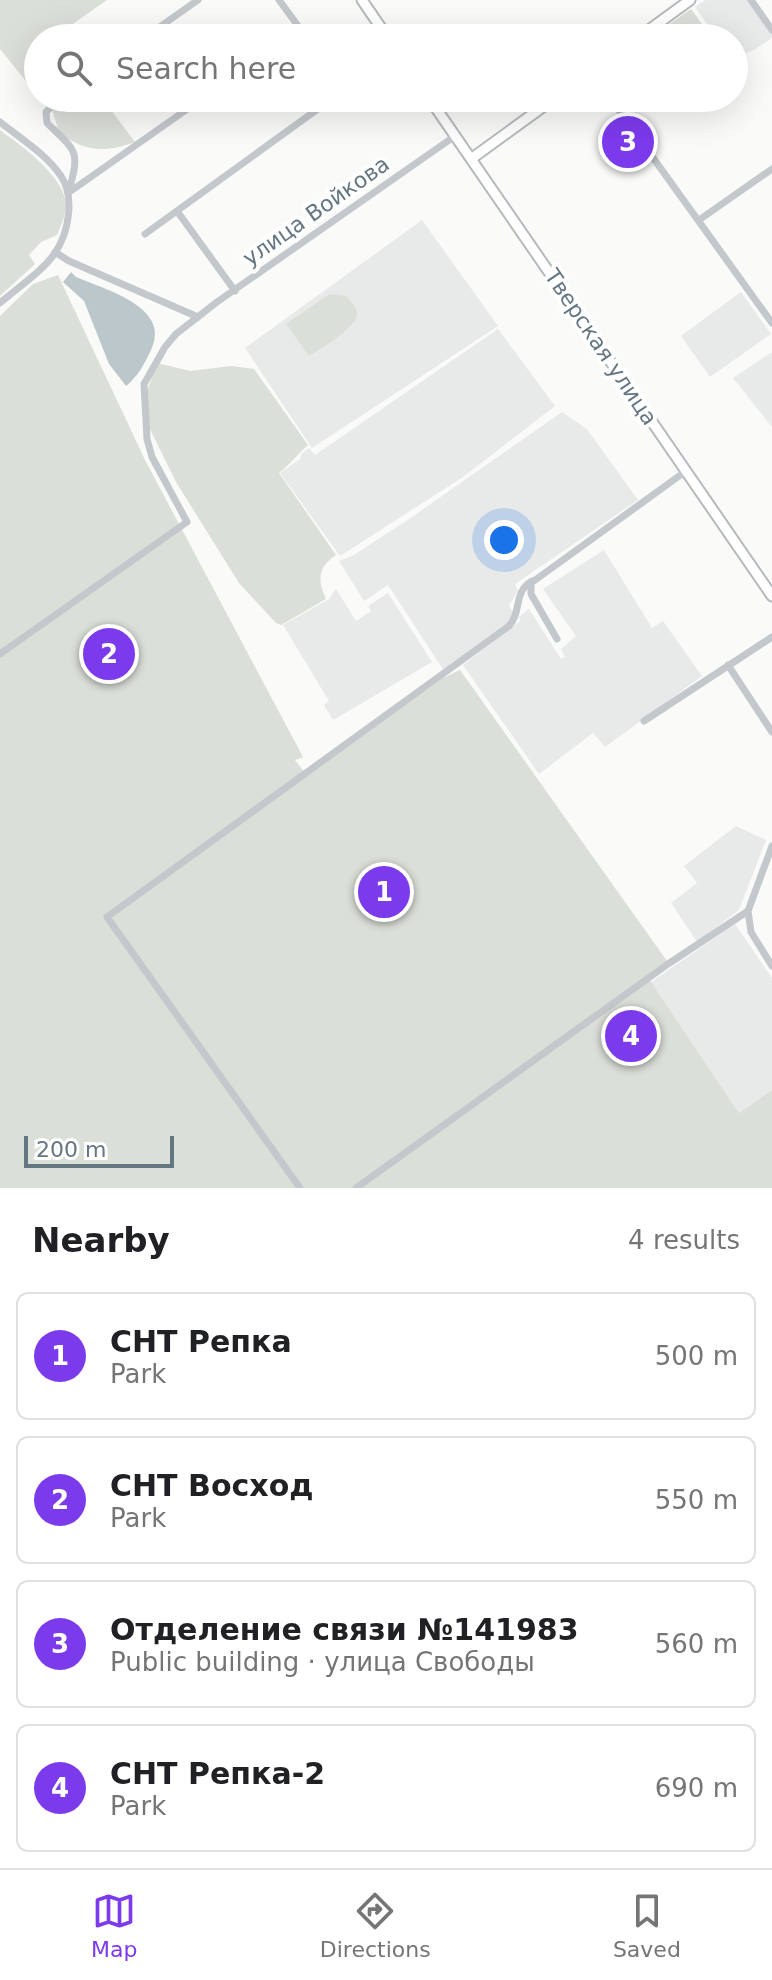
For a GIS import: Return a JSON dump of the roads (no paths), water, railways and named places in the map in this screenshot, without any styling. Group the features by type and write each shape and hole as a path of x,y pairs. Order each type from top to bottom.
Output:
{"main road":[{"path":"362,0 378,24"},
{"path":"657,24 690,0"},
{"name":"Тверская улица","path":"439,112 772,596"},
{"path":"471,159 536,112"}],"street":[{"path":"164,24 198,0"},
{"path":"279,0 297,24"},
{"path":"751,0 772,30"},
{"path":"0,303 55,252 66,223 68,193 76,162 74,149 47,123 46,112"},
{"path":"68,193 183,112"},
{"path":"145,234 314,112"},
{"path":"620,112 772,323"},
{"path":"0,122 49,162 62,177 68,193"},
{"name":"улица Войкова","path":"0,654 187,522 152,457 147,439 144,384 165,347 198,317 455,136"},
{"path":"699,220 772,169"},
{"path":"177,211 235,291"},
{"path":"55,252 69,261 198,317"},
{"path":"300,1188 107,917 509,626 515,620 517,601 524,585 686,471"},
{"path":"532,581 529,585 531,594 557,639"},
{"path":"644,721 772,637"},
{"path":"728,665 772,732"},
{"path":"772,846 748,911 751,932 772,966"},
{"path":"356,1188 658,971 748,911"}],"place":[{"name":"Отделение связи №141983","path":"628,142"},
{"name":"СНТ Восход","path":"109,654"},
{"name":"СНТ Репка","path":"384,892"},
{"name":"СНТ Репка-2","path":"631,1036"}]}
